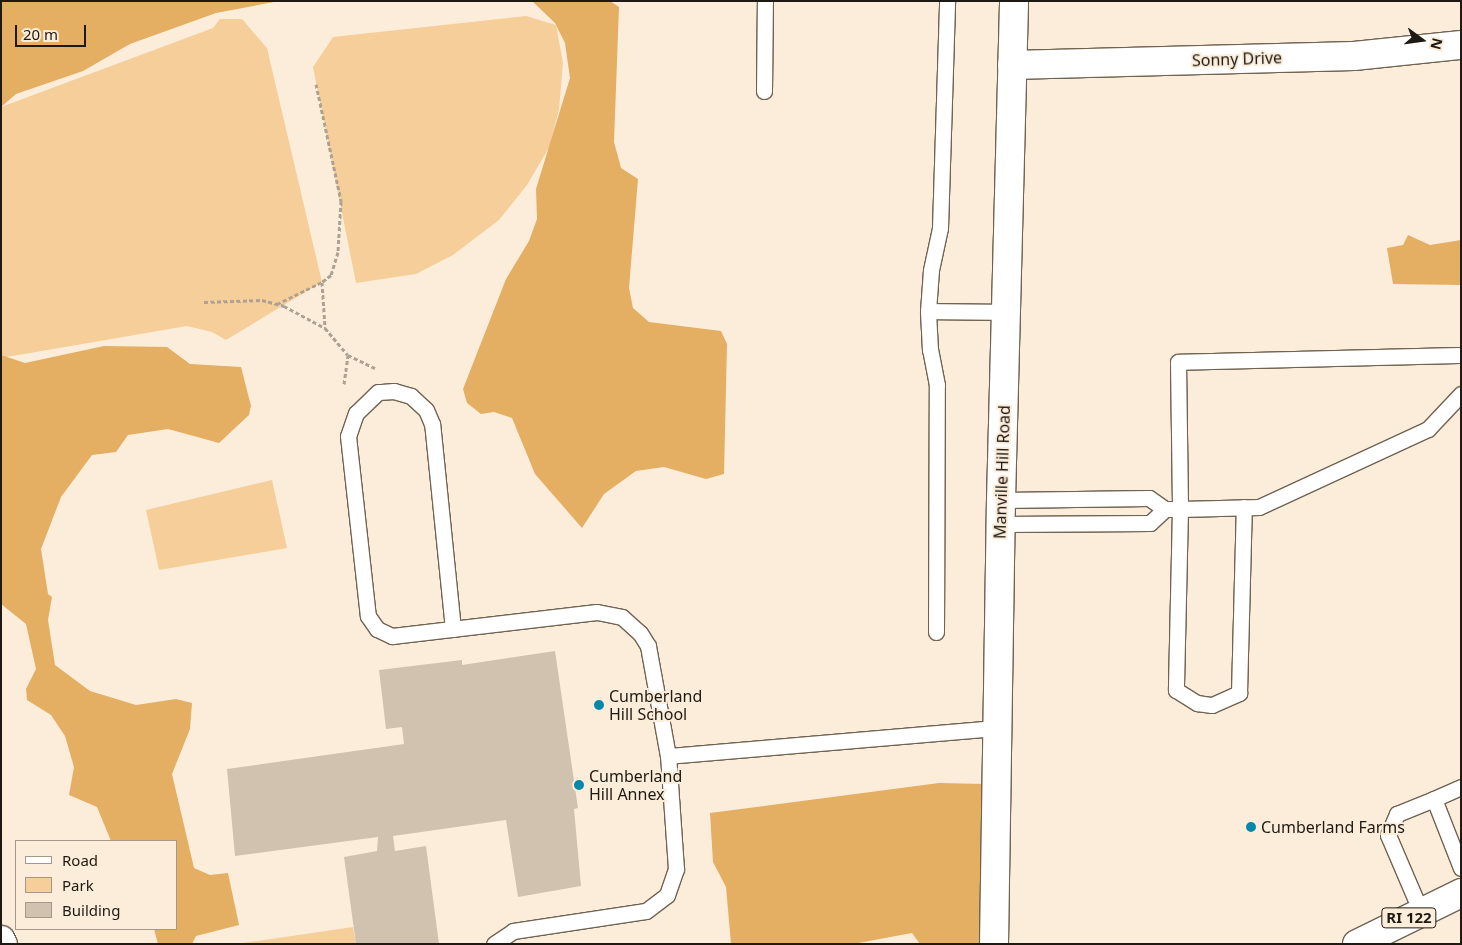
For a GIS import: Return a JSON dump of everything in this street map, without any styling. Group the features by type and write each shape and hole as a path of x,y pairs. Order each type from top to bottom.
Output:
{"main road":[{"name":"Manville Hill Road","path":"994,944 1000,512 1007,312 1014,1"},
{"name":"Sonny Drive","path":"1012,65 1354,56 1461,45"},
{"name":"RI 122","path":"1357,944 1461,893"},
{"path":"1,940 3,944"}],"lane":[{"path":"764,91 765,1"},
{"path":"936,632 937,385 930,350 928,311 931,270 940,228 947,1"},
{"path":"928,311 1007,312"},
{"path":"1244,507 1239,692 1212,705 1197,703 1176,690 1172,509 1178,362 1461,355"},
{"path":"453,629 432,424 426,410 411,396 394,391 378,392 356,413 348,436 368,616 377,629 392,636 453,629 597,612 622,616 640,633 648,646 668,756 676,869 666,895 646,911 513,931 494,944"},
{"path":"1000,512 1149,498 1172,509 1259,507 1428,429 1461,394"},
{"path":"1000,512 1150,523 1172,509"},
{"path":"668,756 997,728"},
{"path":"1421,912 1388,835 1397,814 1461,787"},
{"path":"1434,799 1461,868"}],"path":[{"path":"277,304 331,276 338,252 342,201 316,84"},
{"path":"322,282 325,328"},
{"path":"204,302 262,300 277,304 325,328 348,355 375,368"},
{"path":"344,384 348,355"}],"green space":[{"path":"526,16 556,25 563,63 559,109 550,146 527,185 499,220 453,255 416,274 356,283 313,67 333,37"},
{"path":"220,19 242,19 267,48 322,282 226,340 212,332 187,326 1,358 1,107 213,28"},
{"path":"272,480 287,548 159,570 146,510"},
{"path":"353,927 356,944 236,944"}],"shaded area":[{"path":"1,1 279,1 216,13 130,44 83,71 16,94 1,107"},
{"path":"532,1 610,1 619,7 614,142 621,168 638,179 629,288 633,308 649,322 721,331 727,344 724,474 706,479 664,467 636,471 604,494 582,528 535,474 512,418 494,412 481,414 467,403 463,389 506,279 529,241 537,219 536,189 570,78 565,43 555,23"},
{"path":"1408,235 1430,245 1461,240 1461,285 1393,284 1387,248 1403,245"},
{"path":"104,346 167,347 190,364 241,367 251,406 249,415 219,443 168,429 128,435 116,452 92,455 61,497 41,549 48,594 52,597 48,620 55,665 90,691 136,705 176,699 192,703 190,729 172,774 194,868 210,875 228,873 239,925 196,936 192,944 158,944 154,930 178,930 178,840 111,840 97,807 69,795 74,767 65,736 51,715 27,700 26,689 36,669 26,624 1,604 1,355 25,363"},
{"path":"939,783 986,784 984,944 920,944 912,933 853,944 731,944 726,887 713,862 710,813"}],"building":[{"path":"555,651 578,808 574,809 581,886 518,897 506,820 393,836 395,851 426,846 439,944 356,944 344,857 377,851 378,837 235,856 227,769 404,744 402,727 386,729 379,670 462,660 462,665"}],"place":[{"name":"Cumberland Hill School","path":"599,705"},
{"name":"Cumberland Hill Annex","path":"579,785"},
{"name":"Cumberland Farms","path":"1251,827"}]}
